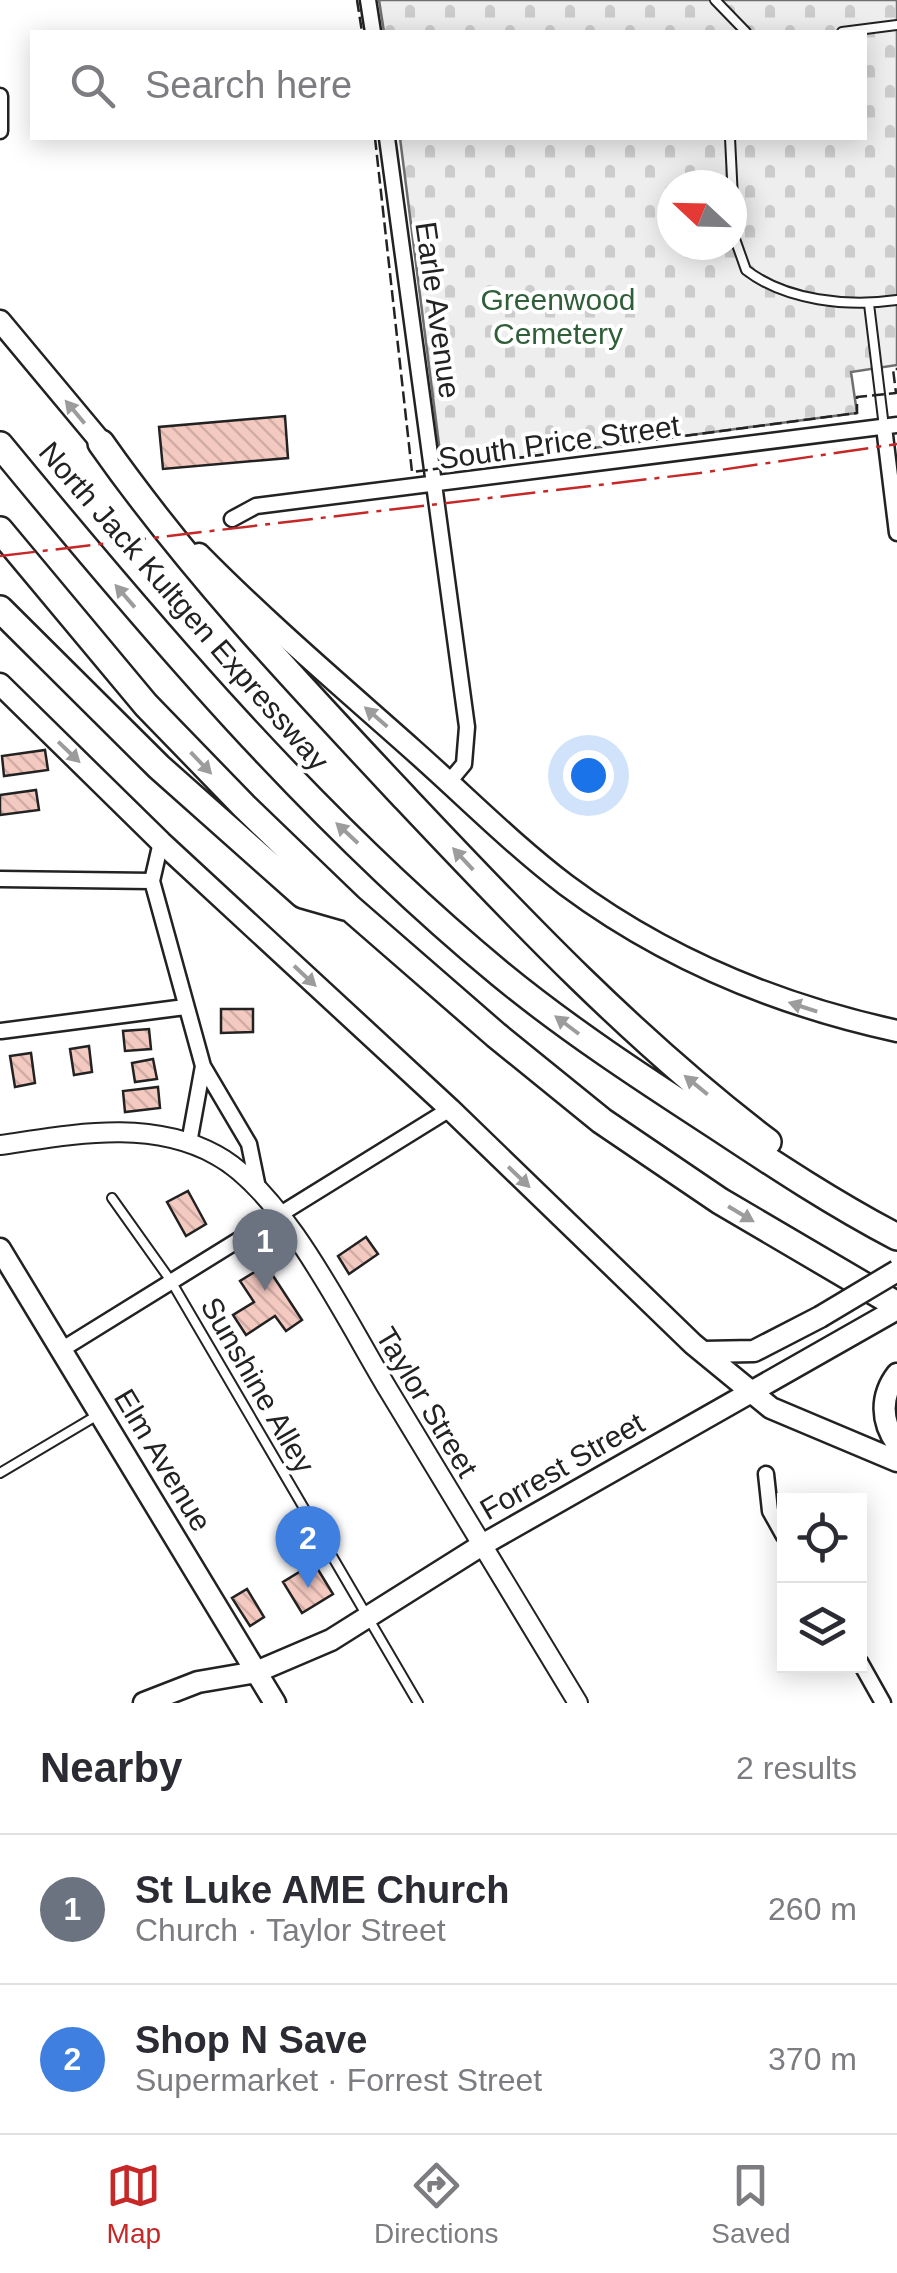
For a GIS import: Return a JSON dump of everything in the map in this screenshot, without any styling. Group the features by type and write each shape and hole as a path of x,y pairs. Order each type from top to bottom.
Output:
{"highway":[{"path":"101,443 217,591 568,970 659,1055 891,1233"},
{"name":"North Jack Kultgen Expressway","path":"0,445 214,697 319,806 444,924 584,1038 804,1184 891,1233"},
{"path":"0,530 146,705 350,908 602,1121 720,1202 897,1307"},
{"path":"0,610 158,767 303,894 350,908"}],"main road":[{"name":"North Jack Kultgen Expressway","path":"0,320 101,443 242,597 567,885 629,928 787,1002 897,1031"},
{"path":"0,684 161,842 450,1109 703,1352 751,1393 803,1424 897,1461"},
{"name":"Elm Avenue","path":"0,1248 275,1703"},
{"path":"703,1352 754,1350 820,1317 897,1271"},
{"name":"Forrest Street","path":"144,1703 198,1682 256,1672 316,1647 482,1545 852,1337 897,1307"},
{"path":"897,1374 885,1398 884,1415 897,1444"}],"street":[{"path":"368,0 372,30"},
{"path":"0,96 0,130"},
{"name":"Earle Avenue","path":"387,140 467,728 464,764 449,782"},
{"path":"891,426 897,533"},
{"name":"South Price Street","path":"232,519 256,506 435,487 891,426"},
{"name":"Taylor Street","path":"161,842 152,881 185,1007 203,1066 249,1144 257,1183 578,1703"},
{"path":"0,879 152,881"},
{"path":"1,1031 185,1007"},
{"name":"Taylor Street","path":"203,1066 189,1142 257,1183"},
{"path":"61,1350 450,1109"},
{"path":"0,1145 117,1132 189,1142"},
{"path":"766,1474 770,1511 777,1524"},
{"path":"866,1673 884,1703"}],"lane":[{"path":"715,0 741,30"},
{"path":"858,30 897,25"},
{"path":"730,140 735,240 746,270 792,295 869,304 897,300"},
{"path":"869,304 891,426"},
{"name":"Sunshine Alley","path":"112,1198 172,1281 418,1703"},
{"path":"0,1473 100,1414"}],"green space":[{"name":"Greenwood Cemetery","path":"379,0 897,0 897,365 851,372 857,413 442,468 400,140 867,140 867,30 384,30"}],"building":[{"path":"285,416 288,458 163,469 159,427"},
{"path":"45,750 48,770 4,776 2,756"},
{"path":"36,790 39,810 0,815 0,795"},
{"path":"221,1009 253,1009 253,1032 221,1033"},
{"path":"149,1029 151,1049 125,1051 123,1031"},
{"path":"89,1046 92,1072 74,1075 70,1049"},
{"path":"31,1053 35,1083 15,1087 10,1056"},
{"path":"153,1059 157,1079 135,1082 132,1063"},
{"path":"158,1087 160,1108 125,1112 123,1091"},
{"path":"188,1191 206,1224 186,1236 167,1202"},
{"path":"366,1237 378,1254 349,1274 338,1256"},
{"path":"266,1265 302,1320 286,1331 275,1316 246,1335 233,1315 254,1302 240,1281"},
{"path":"314,1563 333,1594 302,1613 283,1582"},
{"path":"247,1589 264,1617 250,1626 232,1598"}],"fence":[{"path":"357,0 362,30"},
{"path":"375,140 412,472 857,413 857,397 896,393 893,369 897,369"}],"power":[{"path":"0,556 700,473 897,444"}],"place":[{"name":"St Luke AME Church","path":"265,1291"},
{"name":"Shop N Save","path":"308,1588"}]}
